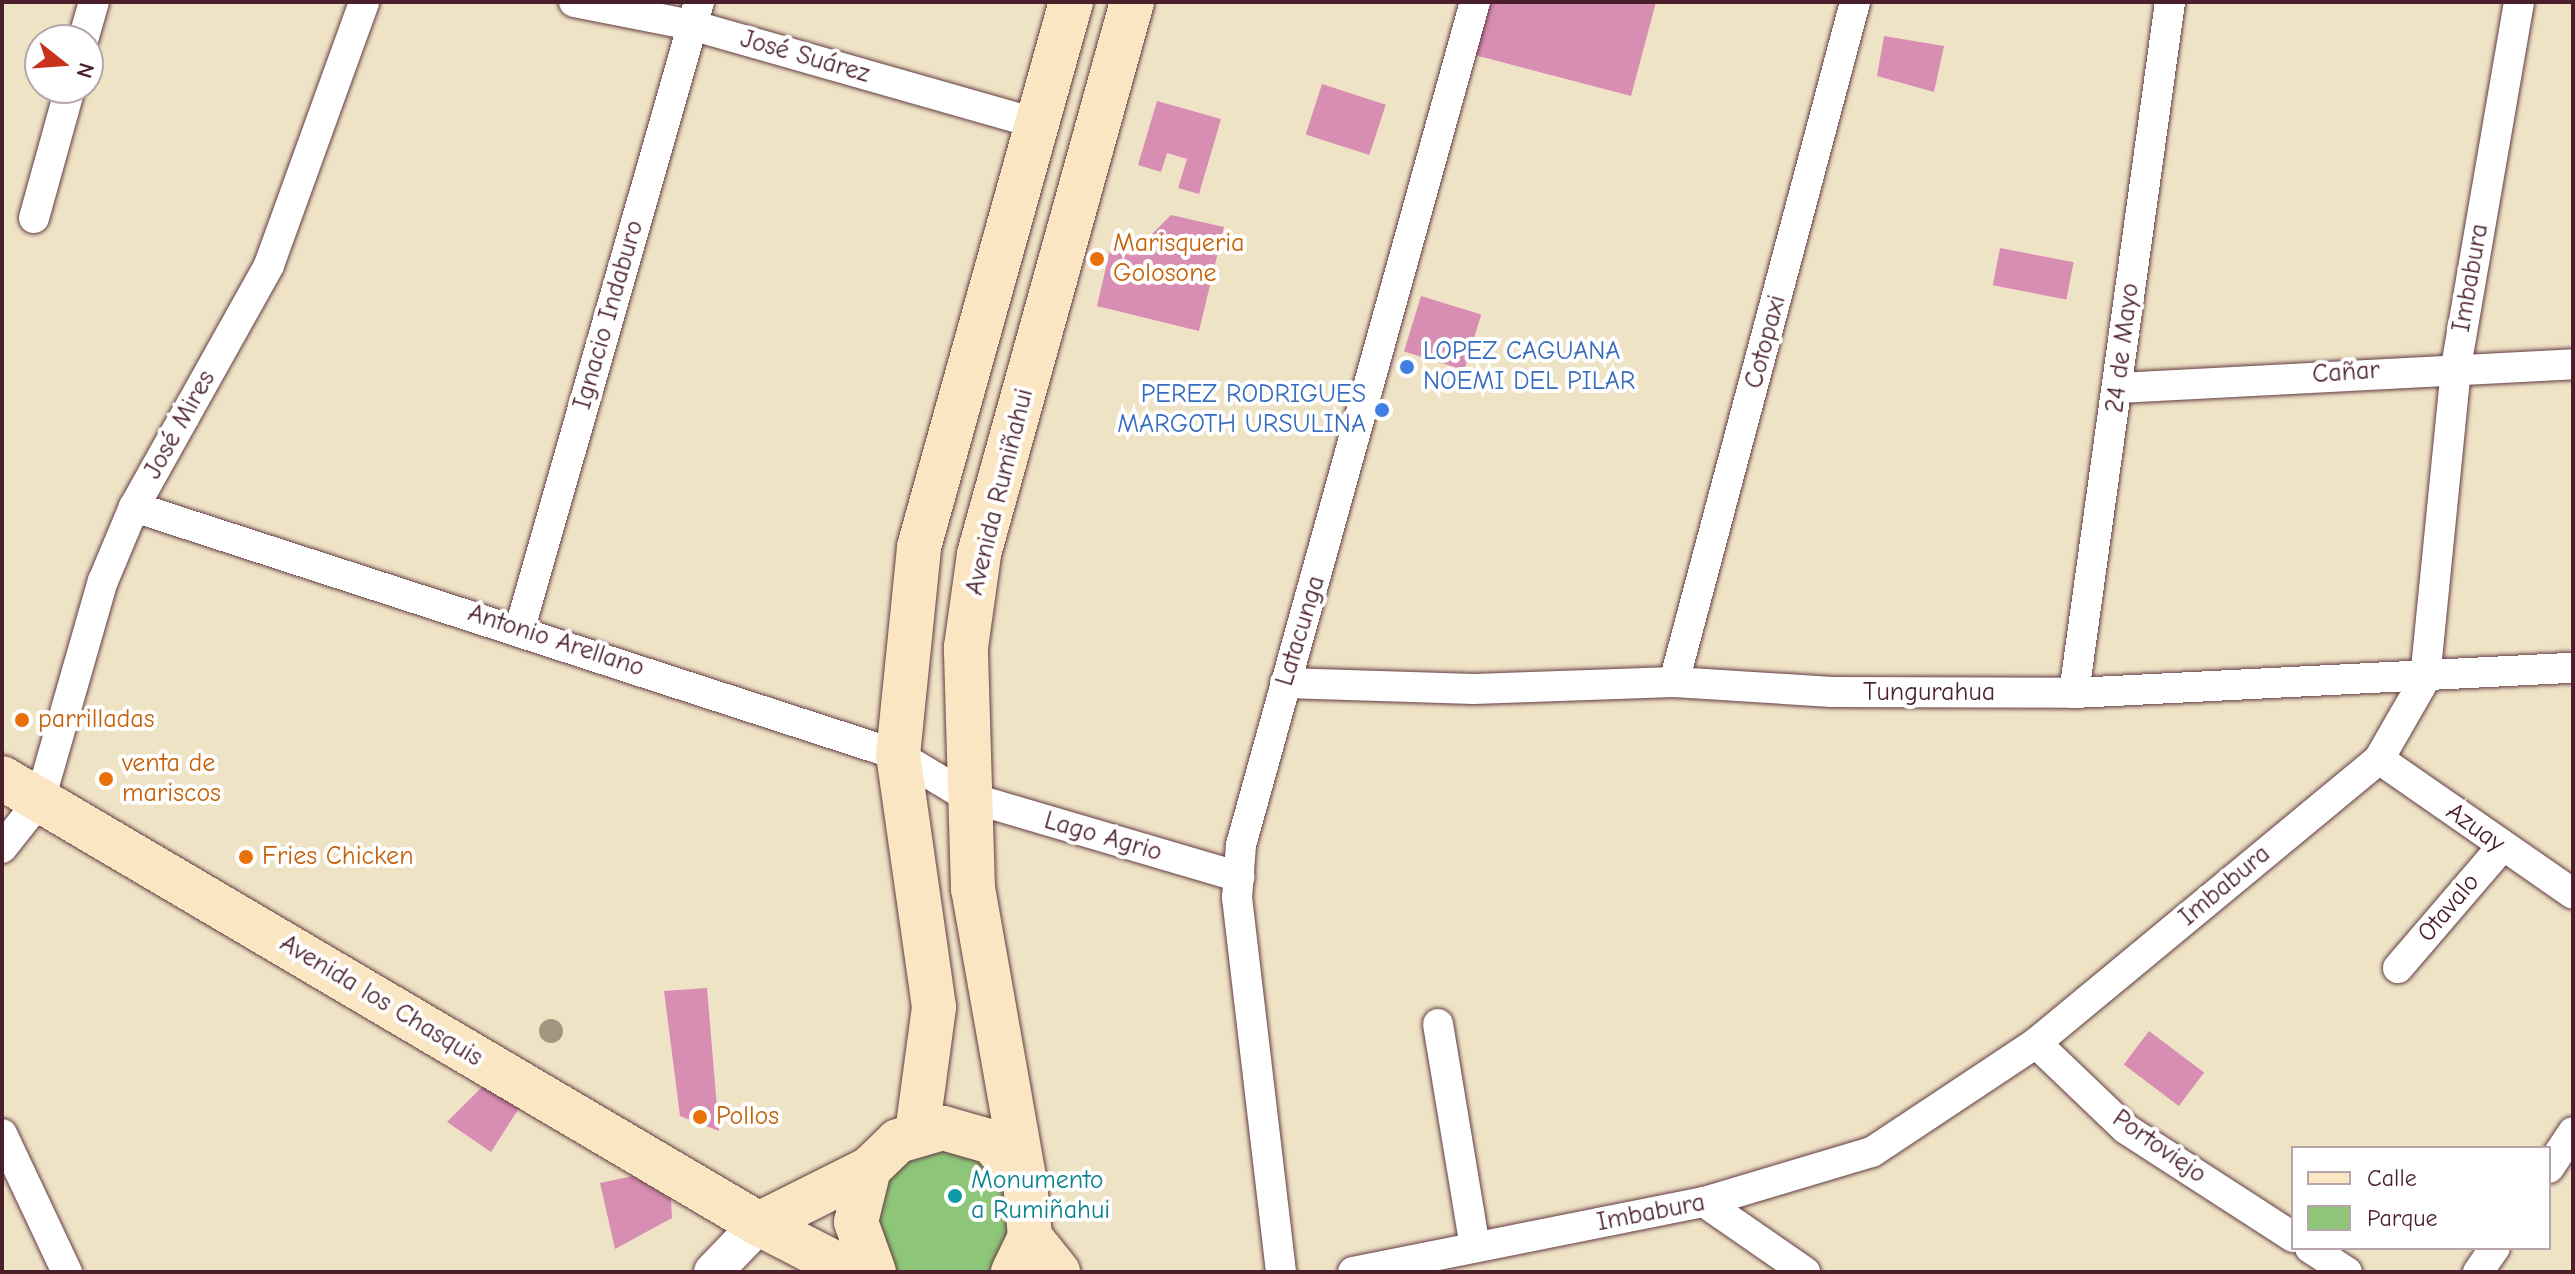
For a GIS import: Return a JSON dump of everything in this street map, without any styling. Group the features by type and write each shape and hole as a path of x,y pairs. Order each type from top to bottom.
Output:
{"main road":[{"path":"917,1133 934,1007 898,755 919,547 1034,123 1071,2"},
{"name":"Avenida Rumiñahui","path":"1021,1254 1025,1183 973,889 966,647 979,554 1132,2"},
{"name":"Avenida los Chasquis","path":"2,778 759,1224 853,1272"},
{"path":"759,1224 869,1169 917,1133 943,1128 992,1142 1025,1183"},
{"path":"869,1169 856,1222 874,1272"},
{"path":"1021,1254 1058,1272"}],"street":[{"path":"88,24 94,2"},
{"name":"José Mires","path":"2,848 40,800 82,637 134,507 269,265 364,2"},
{"name":"José Suárez","path":"574,2 695,13 1034,123"},
{"name":"Latacunga","path":"1281,1272 1239,877 1285,683 1475,2"},
{"name":"Cotopaxi","path":"1674,682 1855,2"},
{"name":"24 de Mayo","path":"2074,693 2119,388 2170,2"},
{"name":"Imbabura","path":"1353,1272 1704,1202 1872,1152 2036,1043 2379,759 2425,679 2456,367 2519,2"},
{"name":"Ignacio Indaburo","path":"520,628 695,13"},
{"path":"34,218 66,104"},
{"name":"Cañar","path":"2119,388 2456,367 2573,364"},
{"name":"Antonio Arellano","path":"134,507 520,628 898,755 968,797"},
{"name":"Tungurahua","path":"1285,683 1474,689 1674,682 1832,692 2074,693 2425,679 2573,668"},
{"name":"Azuay","path":"2379,759 2501,848 2573,894"},
{"name":"Lago Agrio","path":"968,797 1239,877"},
{"name":"Otavalo","path":"2398,968 2501,848"},
{"path":"1438,1024 1475,1247"},
{"name":"Portoviejo","path":"2036,1043 2126,1129 2291,1236"},
{"path":"2551,1165 2573,1132"},
{"path":"2,1134 67,1272"},
{"path":"1704,1202 1805,1272"},
{"path":"713,1272 759,1224"},
{"path":"2313,1250 2347,1272"},
{"path":"2478,1272 2494,1250"}],"green space":[{"path":"910,1149 981,1149 1021,1202 997,1272 899,1272 887,1260 873,1199"}],"building":[{"path":"1485,2 1656,2 1631,96 1471,54"},
{"path":"1884,36 1944,46 1934,92 1877,76"},
{"path":"1322,84 1386,105 1369,155 1306,134"},
{"path":"1157,101 1221,119 1199,194 1178,188 1187,159 1167,153 1161,172 1138,165"},
{"path":"1171,215 1224,227 1199,331 1097,306 1110,250 1131,255"},
{"path":"2000,248 2074,262 2066,300 1993,285"},
{"path":"1421,296 1481,314 1464,370 1404,351"},
{"path":"707,988 719,1131 680,1116 664,991"},
{"path":"2149,1031 2204,1073 2179,1106 2124,1065"},
{"path":"486,1083 521,1105 491,1152 447,1122"},
{"path":"633,1176 671,1199 672,1218 615,1249 600,1183"}],"place":[{"name":"Marisqueria Golosone","path":"1097,259"},
{"name":"LOPEZ CAGUANA NOEMI DEL PILAR","path":"1407,367"},
{"name":"PEREZ RODRIGUES MARGOTH URSULINA","path":"1382,410"},
{"name":"parrilladas","path":"22,720"},
{"name":"venta de mariscos","path":"106,779"},
{"name":"Fries Chicken","path":"246,857"},
{"name":"Pollos","path":"700,1117"},
{"name":"Monumento a Rumiñahui","path":"955,1196"}]}
